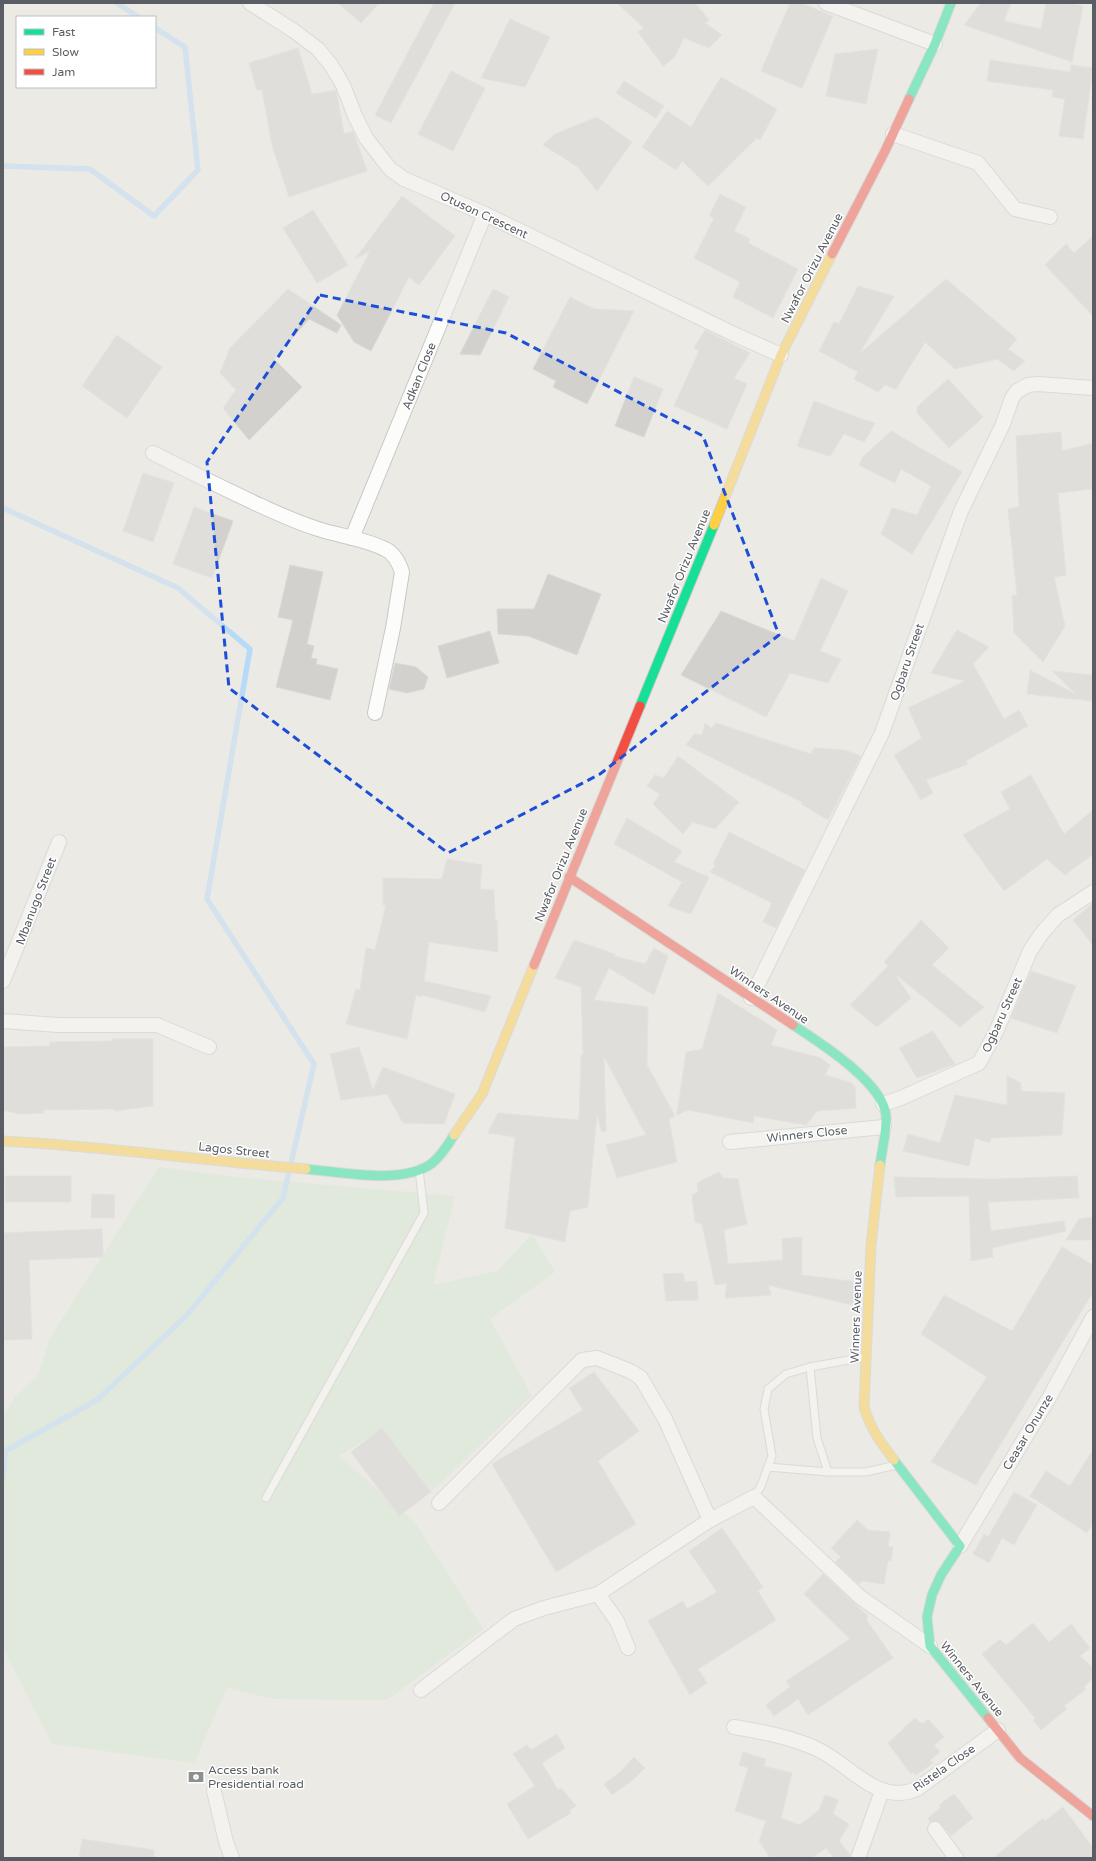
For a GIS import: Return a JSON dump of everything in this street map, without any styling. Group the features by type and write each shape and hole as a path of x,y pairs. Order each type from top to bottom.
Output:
{"street":[{"name":"Otuson Crescent","path":"250,3 294,31 318,49 331,65 343,85 355,116 366,138 390,169 404,179 485,214 738,336 781,355"},
{"path":"826,3 935,44"},
{"name":"Nwafor Orizu Avenue","path":"450,1142 482,1094 569,877 690,584 781,355 893,134 935,44 951,3"},
{"path":"893,134 978,163 1015,209 1050,217"},
{"name":"Adkan Close","path":"352,538 485,214"},
{"name":"Ogbaru Street","path":"751,998 882,733 961,511 1003,424 1012,398 1017,391 1033,384 1093,388"},
{"path":"153,453 203,480 290,519 386,549 394,556 400,564 402,572 393,628 375,713"},
{"name":"Mbanugo Street","path":"3,981 59,842"},
{"name":"Winners Avenue","path":"569,877 822,1045 857,1072 873,1088 883,1104 886,1116 871,1246 864,1407 868,1422 876,1438 960,1546 941,1574 932,1595 927,1617 930,1646 1020,1758 1093,1816"},
{"name":"Ogbaru Street","path":"883,1104 901,1098 980,1063 999,1026 1030,951 1042,933 1058,916 1093,892"},
{"path":"3,1021 58,1025 157,1025 209,1046"},
{"name":"Winners Close","path":"730,1142 884,1127"},
{"name":"Lagos Street","path":"3,1141 63,1144 233,1162 387,1176 419,1170 430,1165 450,1142"},
{"name":"Ceasar Onunze","path":"960,1546 1049,1398 1093,1317"},
{"path":"439,1503 582,1360 597,1358 630,1371 641,1378 665,1419 710,1520"},
{"path":"421,1690 514,1620 544,1608 598,1594 710,1520 754,1497 860,1597 930,1646"},
{"path":"598,1594 617,1621 628,1648"},
{"name":"Ristela Close","path":"734,1727 778,1735 818,1749 875,1788 892,1794 906,1793 917,1789 998,1730"},
{"path":"214,1791 226,1842 232,1858"},
{"path":"858,1858 882,1791"},
{"path":"935,1829 956,1858"}],"lane":[{"path":"266,1498 424,1213 419,1170"},
{"path":"754,1497 761,1486 772,1456 764,1409 768,1390 786,1374 810,1367 866,1357"},
{"path":"810,1367 817,1438 828,1472"},
{"path":"768,1467 828,1472 866,1472 896,1465"}],"highlighted area":[{"path":"320,295 506,333 703,436 779,635 600,774 448,853 229,688 207,462"}],"green space":[{"path":"159,1167 244,1178 455,1196 433,1285 498,1271 532,1234 555,1272 490,1319 532,1396 431,1492 382,1429 339,1456 416,1524 483,1629 387,1700 275,1699 227,1688 194,1763 52,1744 3,1648 3,1417 15,1397 38,1376 50,1338"}],"building":[{"path":"338,3 379,3 361,23"},
{"path":"434,3 455,3 391,123 375,115"},
{"path":"617,3 695,3 709,20 705,23 722,35 709,48 684,38 674,58 663,66 638,32 644,28"},
{"path":"790,3 801,3 833,16 802,88 761,71"},
{"path":"981,3 1011,3 1004,21 1041,29 1046,3 1065,3 1083,6 1072,62 964,25"},
{"path":"510,19 550,37 525,87 481,78"},
{"path":"298,48 312,94 336,90 344,134 353,131 367,171 289,197 272,145 262,90 257,90 249,63"},
{"path":"878,49 866,104 826,96 835,54"},
{"path":"990,60 1070,72 1071,65 1093,68 1083,139 1059,136 1065,99 1052,97 1053,90 987,81"},
{"path":"451,71 485,88 453,151 418,134"},
{"path":"721,77 777,109 760,140 757,138 708,186 682,161 676,170 642,147 667,111 691,127"},
{"path":"624,81 664,106 656,118 616,93"},
{"path":"597,117 632,142 597,191 578,167 543,145 555,134"},
{"path":"720,194 746,207 734,231 750,239 748,243 798,269 773,318 733,297 740,282 694,258 714,218 709,216"},
{"path":"402,196 455,236 419,285 409,277 371,351 354,342 337,315 370,251 355,259"},
{"path":"313,210 348,265 317,283 283,228"},
{"path":"1093,236 1093,316 1045,265 1066,244 1074,253"},
{"path":"946,279 1017,339 1008,349 1025,361 1014,371 997,359 955,369 925,342 896,389 885,385 878,392 854,379 858,372 819,351 834,322 839,324 858,286 894,296 859,354"},
{"path":"288,289 341,325 337,333 309,319 274,359 302,387 249,440 223,408 236,390 220,373 230,348"},
{"path":"493,289 509,297 480,355 460,354"},
{"path":"570,297 594,309 634,311 587,404 553,387 556,381 533,369"},
{"path":"705,330 750,353 734,378 747,384 727,429 674,406 699,351 694,348"},
{"path":"117,335 162,367 127,418 82,386"},
{"path":"634,377 663,389 644,437 615,426"},
{"path":"948,379 983,417 949,448 917,413 917,407"},
{"path":"814,401 875,423 864,442 844,434 830,456 797,446"},
{"path":"891,431 962,472 912,554 881,534 892,508 917,515 931,486 901,469 895,483 859,465 862,458"},
{"path":"1061,432 1062,451 1093,443 1093,489 1058,493 1066,575 1054,577 1065,626 1043,662 1014,633 1012,596 1017,595 1008,509 1019,507 1016,436"},
{"path":"143,473 174,483 153,542 123,531"},
{"path":"194,507 233,521 212,578 173,564"},
{"path":"290,565 323,572 307,644 314,646 311,658 317,659 316,664 338,669 330,700 276,687 293,620 278,617"},
{"path":"548,574 601,594 577,655 528,636 498,634 497,609 534,609"},
{"path":"821,578 848,591 820,651 841,659 828,683 790,673 766,717 681,675 721,611 794,641"},
{"path":"957,630 989,647 973,664 1004,719 1019,710 1028,726 966,761 968,764 926,780 933,793 921,800 894,755 922,738 908,708 965,681 931,673"},
{"path":"490,631 499,663 447,678 438,646"},
{"path":"395,663 416,667 428,677 424,689 407,693 389,689"},
{"path":"1030,670 1077,695 1052,671 1093,675 1093,701 1027,694"},
{"path":"705,723 711,728 716,723 811,754 814,748 845,750 861,756 828,820 801,804 802,802 686,745 694,734 702,735"},
{"path":"678,756 739,802 715,829 692,822 683,834 653,804 660,794 647,786 655,775 664,778"},
{"path":"1031,775 1064,834 1093,810 1093,854 1065,875 1047,859 1004,891 963,835 1010,809 1001,792"},
{"path":"627,818 682,851 674,862 709,877 691,914 668,906 682,882 614,844"},
{"path":"729,832 805,870 776,928 763,922 772,903 710,872 715,866 713,864"},
{"path":"447,859 482,865 480,889 494,890 498,952 429,942 424,981 491,996 485,1012 422,995 422,997 416,995 407,1039 346,1024 356,989 360,990 366,948 375,950 386,905 383,905 383,878 442,879"},
{"path":"1093,903 1093,945 1073,920"},
{"path":"921,920 949,948 932,965 984,1007 960,1027 894,973 911,998 877,1027 850,1005 888,966 884,962"},
{"path":"574,940 615,954 614,956 645,964 654,948 668,956 654,995 609,968 594,1000 648,1007 647,1065 675,1116 669,1119 677,1162 617,1178 606,1145 646,1135 604,1057 606,1131 602,1132 597,1115 588,1207 570,1211 565,1242 505,1228 515,1137 488,1133 498,1113 579,1120 581,1055 583,1055 581,987 555,978"},
{"path":"1031,971 1076,986 1057,1033 1011,1018"},
{"path":"718,993 777,1030 771,1045 821,1058 830,1065 825,1075 852,1083 855,1087 856,1108 817,1111 806,1125 754,1116 753,1123 688,1110 677,1115 686,1052 702,1049"},
{"path":"933,1031 955,1064 917,1078 899,1048"},
{"path":"113,1039 153,1039 153,1106 114,1111 114,1109 43,1110 44,1113 20,1114 3,1110 3,1047 50,1046 50,1042 113,1041"},
{"path":"359,1047 373,1090 383,1067 455,1094 444,1124 403,1123 387,1094 341,1100 330,1054"},
{"path":"1007,1076 1021,1083 1021,1091 1065,1093 1062,1135 991,1138 990,1143 975,1138 969,1166 903,1151 908,1134 940,1143 955,1095 1007,1105"},
{"path":"719,1172 723,1178 738,1179 747,1224 724,1230 728,1264 783,1260 782,1239 802,1237 802,1275 858,1282 856,1306 768,1285 771,1295 725,1298 727,1283 715,1285 702,1224 695,1222 692,1195 698,1192 697,1183"},
{"path":"5,1176 71,1176 71,1202 5,1202"},
{"path":"1077,1176 1079,1198 988,1202 991,1231 1064,1221 1066,1231 992,1248 993,1257 971,1261 969,1196 896,1197 894,1177 992,1179"},
{"path":"92,1194 115,1195 114,1218 91,1218"},
{"path":"1093,1217 1093,1240 1066,1240 1079,1219"},
{"path":"102,1229 103,1257 29,1260 32,1339 4,1340 3,1233"},
{"path":"1062,1247 1093,1265 1093,1292 976,1485 931,1462 987,1377 921,1334 944,1295 1012,1331"},
{"path":"683,1273 685,1282 697,1281 698,1300 666,1301 663,1274"},
{"path":"594,1372 639,1431 598,1461 636,1524 556,1572 492,1464 583,1410 569,1388"},
{"path":"382,1428 431,1492 399,1516 351,1452"},
{"path":"1093,1450 1093,1523 1087,1533 1030,1496 1046,1471 1070,1486"},
{"path":"1014,1492 1037,1505 1014,1545 1002,1538 989,1563 973,1554 984,1534 988,1537"},
{"path":"857,1520 868,1530 890,1532 888,1546 893,1547 891,1561 888,1560 884,1584 862,1581 859,1584 835,1562 841,1557 831,1548"},
{"path":"722,1528 763,1587 758,1591 776,1620 698,1669 707,1683 690,1695 648,1621 683,1601 687,1609 717,1592 689,1551"},
{"path":"823,1574 868,1616 866,1619 893,1658 808,1715 798,1699 774,1716 766,1705 790,1687 786,1681 850,1639 804,1594"},
{"path":"1033,1623 1049,1642 1071,1624 1090,1648 1080,1656 1093,1668 1093,1678 1084,1687 1086,1689 1064,1706 1067,1709 1041,1730 1033,1720 1035,1718 982,1654 1000,1639 1006,1645"},
{"path":"915,1718 922,1724 928,1719 944,1737 934,1745 940,1752 930,1760 933,1763 916,1775 913,1772 911,1774 888,1743"},
{"path":"557,1734 565,1748 542,1763 558,1790 561,1788 576,1806 569,1811 571,1813 528,1839 507,1804 535,1786 513,1754 527,1745 531,1750"},
{"path":"743,1752 766,1759 764,1766 792,1773 781,1818 800,1825 819,1810 825,1795 838,1800 833,1814 849,1824 839,1841 850,1855 850,1858 834,1858 826,1848 812,1858 770,1858 759,1841 766,1821 735,1811 748,1768 739,1765"},
{"path":"634,1757 645,1768 634,1779 612,1795 604,1784 619,1773"},
{"path":"954,1794 973,1818 951,1836 939,1821 930,1822 928,1818 941,1807 939,1805"},
{"path":"1063,1807 1093,1848 1093,1858 993,1858 1043,1818 1045,1821"},
{"path":"82,1839 154,1850 154,1858 79,1858"}],"waterway":[{"path":"117,3 136,16"},
{"path":"3,166 90,169 154,216 198,170 185,47 156,29"},
{"path":"3,508 178,588 250,649 207,899 314,1064 283,1198 186,1316 97,1400 5,1451 3,1479"}],"traffic: fast":[{"path":"909,99 935,44 951,3"},
{"path":"640,706 714,525"},
{"path":"793,1025 848,1064 863,1077 874,1090 882,1103 886,1116 880,1165"},
{"path":"306,1169 385,1176 415,1171 428,1166 435,1160 454,1135"},
{"path":"894,1460 960,1546 941,1575 932,1595 927,1617 930,1646 988,1718"}],"traffic: slow":[{"path":"714,525 781,355 832,254"},
{"path":"454,1135 482,1094 534,965"},
{"path":"3,1141 79,1146 306,1169"},
{"path":"880,1165 871,1245 864,1407 873,1429 894,1460"}],"traffic: jam":[{"path":"832,254 885,151 909,99"},
{"path":"534,965 640,706"},
{"path":"569,877 793,1025"},
{"path":"988,1718 1020,1758 1093,1816"}],"place":[{"name":"Access bank Presidential road","path":"196,1777"}]}
